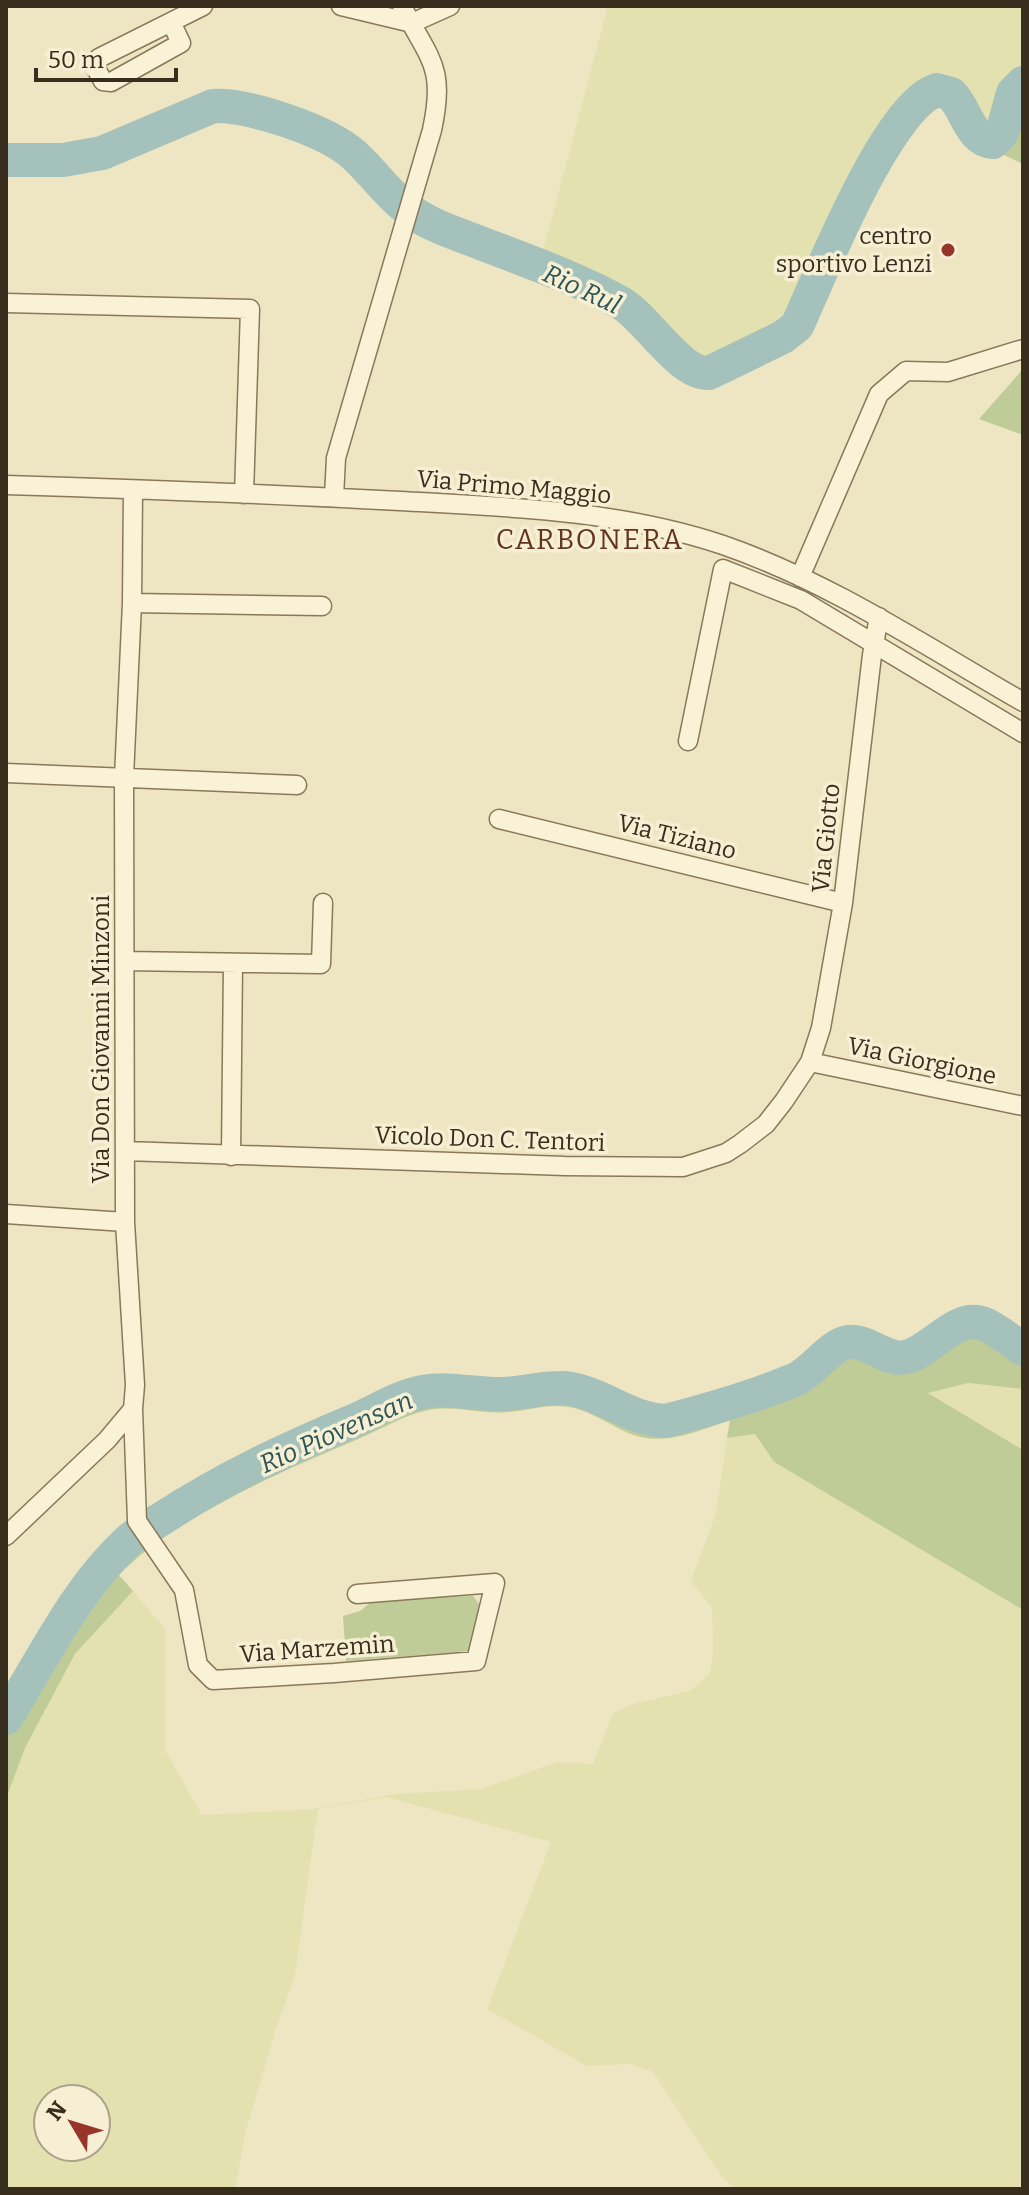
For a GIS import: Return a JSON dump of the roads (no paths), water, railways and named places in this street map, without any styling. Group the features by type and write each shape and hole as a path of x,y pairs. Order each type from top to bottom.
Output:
{"street":[{"path":"171,22 203,6"},
{"path":"341,6 412,23 449,6"},
{"path":"334,497 336,458 432,130 439,88 438,75 402,6"},
{"path":"6,303 250,309 244,494"},
{"path":"800,577 879,394 906,371 948,372 1023,349"},
{"name":"Via Primo Maggio","path":"6,485 334,497 599,515 718,544 800,577 879,617 1023,702"},
{"name":"Via Don Giovanni Minzoni","path":"133,490 132,603 124,777 125,1222 135,1385 133,1409"},
{"path":"688,741 723,569 801,600 1023,733"},
{"path":"132,603 322,606"},
{"name":"Via Giotto","path":"810,1062 821,1028 843,903 879,617"},
{"path":"6,773 297,785"},
{"name":"Via Tiziano","path":"499,819 843,903"},
{"path":"125,961 321,964 323,903"},
{"path":"231,1156 233,963"},
{"name":"Via Giorgione","path":"810,1062 1023,1106"},
{"name":"Vicolo Don C. Tentori","path":"126,1151 683,1167 726,1153 766,1124 810,1062"},
{"path":"6,1214 125,1222"},
{"path":"6,1536 107,1440 133,1409"},
{"name":"Via Marzemin","path":"133,1409 137,1521 184,1590 198,1665 213,1680 476,1661 495,1583 357,1594"}],"waterway":[{"name":"Rio Rul","path":"6,160 63,160 102,153 213,106 266,114 307,128 342,146 405,207 430,223 566,276 621,303 675,356 698,371 709,373 783,337 797,326 857,194 897,126 918,103 937,90 951,94 979,136 993,142 1002,133 1013,93 1023,83"},
{"name":"Rio Piovensan","path":"6,1718 75,1604 130,1539 233,1477 404,1397 433,1391 502,1394 563,1388 590,1394 639,1416 666,1421 731,1403 794,1380 808,1372 834,1348 848,1342 863,1344 891,1356 906,1357 962,1324 972,1322 987,1325 1023,1349"}],"place":[{"name":"centro sportivo Lenzi","path":"948,250"}],"district":[{"name":"CARBONERA","path":"590,539"}]}
